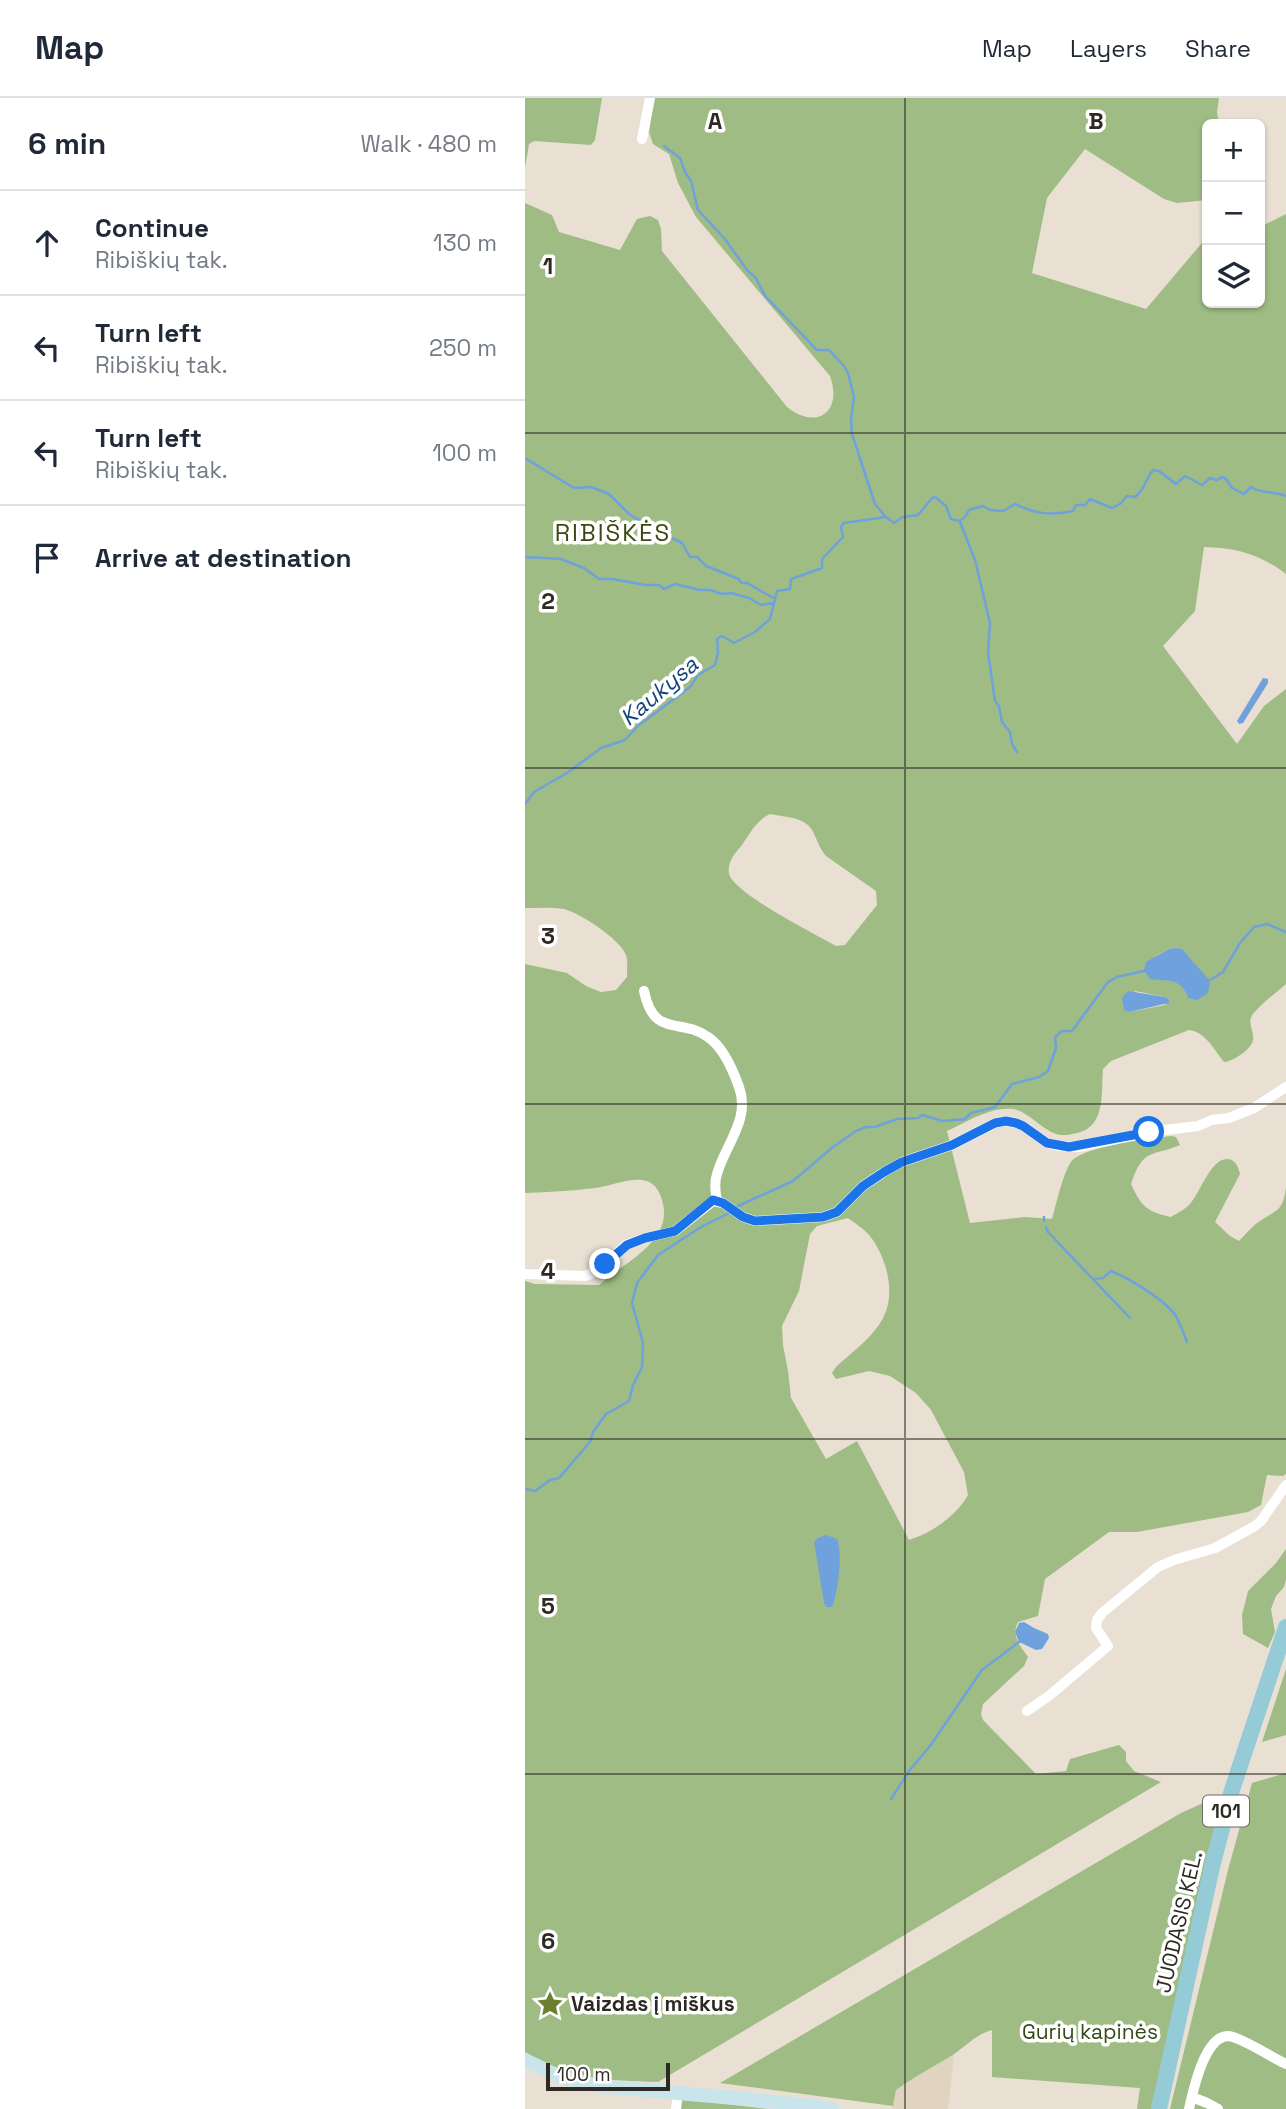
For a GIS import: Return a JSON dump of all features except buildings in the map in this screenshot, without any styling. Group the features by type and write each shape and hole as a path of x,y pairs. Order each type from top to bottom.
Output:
{"main road":[{"name":"JUODASIS KEL.","path":"1159,2109 1212,1867 1232,1790 1286,1627"}],"street":[{"path":"642,139 650,98"},
{"path":"644,991 646,1003 654,1016 663,1023 706,1035 715,1043 739,1087 741,1115 716,1175 717,1200"},
{"path":"525,1274 585,1276 594,1272 627,1245 675,1231 709,1202 717,1200 743,1217 755,1221 823,1217 837,1212 863,1186 893,1167 952,1145 995,1123 1016,1123 1047,1143 1078,1147 1229,1118 1254,1108 1286,1087"},
{"path":"1027,1711 1108,1646 1096,1628 1102,1613 1158,1567 1215,1548 1255,1526 1286,1485"},
{"path":"1189,2109 1210,2048 1215,2040 1221,2037 1232,2037 1286,2064"},
{"path":"525,2060 558,2076 609,2087 765,2105 832,2109"},
{"path":"676,2109 678,2093"},
{"path":"1192,2097 1218,2109"}],"shaded area":[{"path":"954,2054 948,2109 892,2109 896,2090 916,2075"}],"green space":[{"path":"525,98 602,98 595,140 591,145 534,141 529,144 525,168"},
{"path":"654,98 1219,98 1218,119 1202,119 1202,200 1177,203 1164,199 1085,149 1047,198 1032,273 1146,309 1202,243 1202,308 1265,308 1265,224 1286,214 1286,574 1267,561 1247,553 1204,547 1195,611 1163,646 1237,744 1264,706 1286,689 1286,984 1253,1014 1250,1021 1252,1044 1232,1060 1224,1062 1205,1038 1189,1030 1111,1061 1103,1069 1102,1098 1097,1116 1093,1124 1086,1129 1058,1135 1019,1111 1005,1109 979,1116 947,1131 970,1223 1025,1217 1052,1219 1065,1174 1071,1162 1078,1156 1118,1144 1171,1136 1176,1137 1180,1145 1144,1159 1131,1184 1142,1203 1156,1213 1171,1217 1185,1209 1215,1165 1230,1159 1236,1164 1240,1174 1215,1222 1239,1241 1254,1225 1279,1208 1286,1187 1286,1474 1267,1475 1261,1505 1248,1512 1137,1532 1109,1532 1045,1579 1038,1616 1018,1622 1016,1627 1017,1640 1028,1657 1024,1666 983,1704 983,1720 1036,1774 1066,1771 1070,1759 1119,1745 1126,1752 1126,1761 1134,1771 1161,1782 658,2082 573,2074 525,2052 525,1281 535,1284 599,1285 635,1258 656,1237 662,1226 664,1212 656,1188 652,1183 642,1180 586,1189 525,1193 525,964 567,973 601,992 616,990 627,977 627,966 626,955 616,942 580,916 564,909 525,908 525,203 552,215 559,232 620,250 637,219 650,216 658,220 662,251 787,407 808,417 825,414 833,399 833,388 830,376 696,217 678,183 669,154 653,144 649,132","holes":["770,814 804,822 812,830 826,856 876,891 877,905 845,945 836,946 777,913 745,892 729,874 734,855 754,827","1175,948 1188,998 1177,983 1158,980 1156,956","1135,991 1165,997 1169,999 1165,1005 1129,1012","848,1218 862,1228 875,1243 887,1274 889,1296 880,1323 832,1373 836,1379 869,1371 890,1376 916,1393 931,1410 964,1472 968,1495 963,1503 943,1523 909,1540 857,1441 826,1459 791,1398 782,1326 799,1291 810,1234 817,1226"]},
{"path":"1286,1549 1286,1580 1271,1609 1275,1632 1268,1648 1243,1634 1242,1615 1248,1591"},
{"path":"1286,1669 1286,1735 1262,1742"},
{"path":"1286,1773 1286,2109 1170,2109 1252,1783"},
{"name":"Gurių kapinės","path":"1223,1794 1151,2109 1137,2109 1140,2088 992,2077 992,2030 896,2090 893,2106 720,2083 1181,1813"},
{"path":"674,2098 768,2109 673,2109"}],"water":[{"path":"1263,678 1268,679 1268,683 1243,723 1239,724 1237,721"},
{"path":"1175,948 1182,949 1210,981 1208,993 1197,1000 1188,998 1177,984 1150,979 1144,970 1146,962"},
{"path":"1128,991 1165,997 1169,999 1169,1003 1129,1012 1124,1010 1122,998"},
{"path":"826,1535 837,1539 840,1553 838,1583 832,1607 827,1607 824,1603 814,1542"},
{"path":"1024,1622 1048,1634 1049,1638 1042,1649 1036,1650 1019,1642 1015,1632 1019,1623"}],"waterway":[{"path":"664,146 680,158 691,181 698,210 755,277 766,297 817,350 829,350 844,366 854,397 852,434 875,504 885,516"},
{"path":"525,458 574,488 591,487 609,494 629,514 682,543 690,557 697,557 706,566 739,579 741,583 747,583 775,599"},
{"name":"Kaukysa","path":"525,804 534,792 567,773 601,748 625,740 638,726 690,687 698,675 715,665 717,639 722,636 734,643 755,632 770,619 777,591 790,589 791,579 822,568 822,559 843,537 841,527 844,523 886,517 894,523 903,517 918,515 935,497 946,506 951,519 959,521 969,510 983,506 990,510 1003,511 1015,504 1050,514 1073,511 1076,505 1085,505 1090,499 1112,508 1127,496 1135,497 1153,470 1159,471 1176,484 1185,476 1202,485 1210,478 1216,480 1223,477 1232,488 1244,494 1251,487 1286,496"},
{"path":"960,522 975,560 990,623 988,652 995,701 1017,752"},
{"path":"525,557 561,559 584,568 599,579 659,585 664,589 675,584 722,594 731,593 761,605 774,603"},
{"path":"1207,982 1223,972 1240,943 1254,927 1267,924 1286,932"},
{"path":"736,1207 793,1181 833,1147 866,1127 922,1115 943,1121 965,1119 971,1113 995,1107 1012,1084 1039,1077 1048,1071 1056,1048 1055,1037 1062,1031 1072,1031 1108,982 1117,977 1148,970"},
{"path":"525,1489 535,1491 550,1480 559,1478 590,1442 593,1432 606,1414 629,1401 642,1367 643,1343 632,1303 637,1283 658,1255 701,1227 729,1213"},
{"path":"1046,1227 1130,1318"},
{"path":"1094,1279 1103,1278 1111,1271 1146,1290 1176,1316 1187,1342"},
{"path":"891,1799 982,1670 1019,1642"}],"place":[{"name":"Vaizdas į miškus","path":"550,2004"}],"district":[{"name":"RIBIŠKĖS","path":"613,533"}],"route":[{"path":"605,1264 627,1245 675,1231 713,1200 723,1203 748,1220 764,1222 823,1217 837,1212 863,1186 884,1172 902,1162 952,1145 995,1123 1016,1123 1047,1143 1069,1147 1149,1132"}]}
